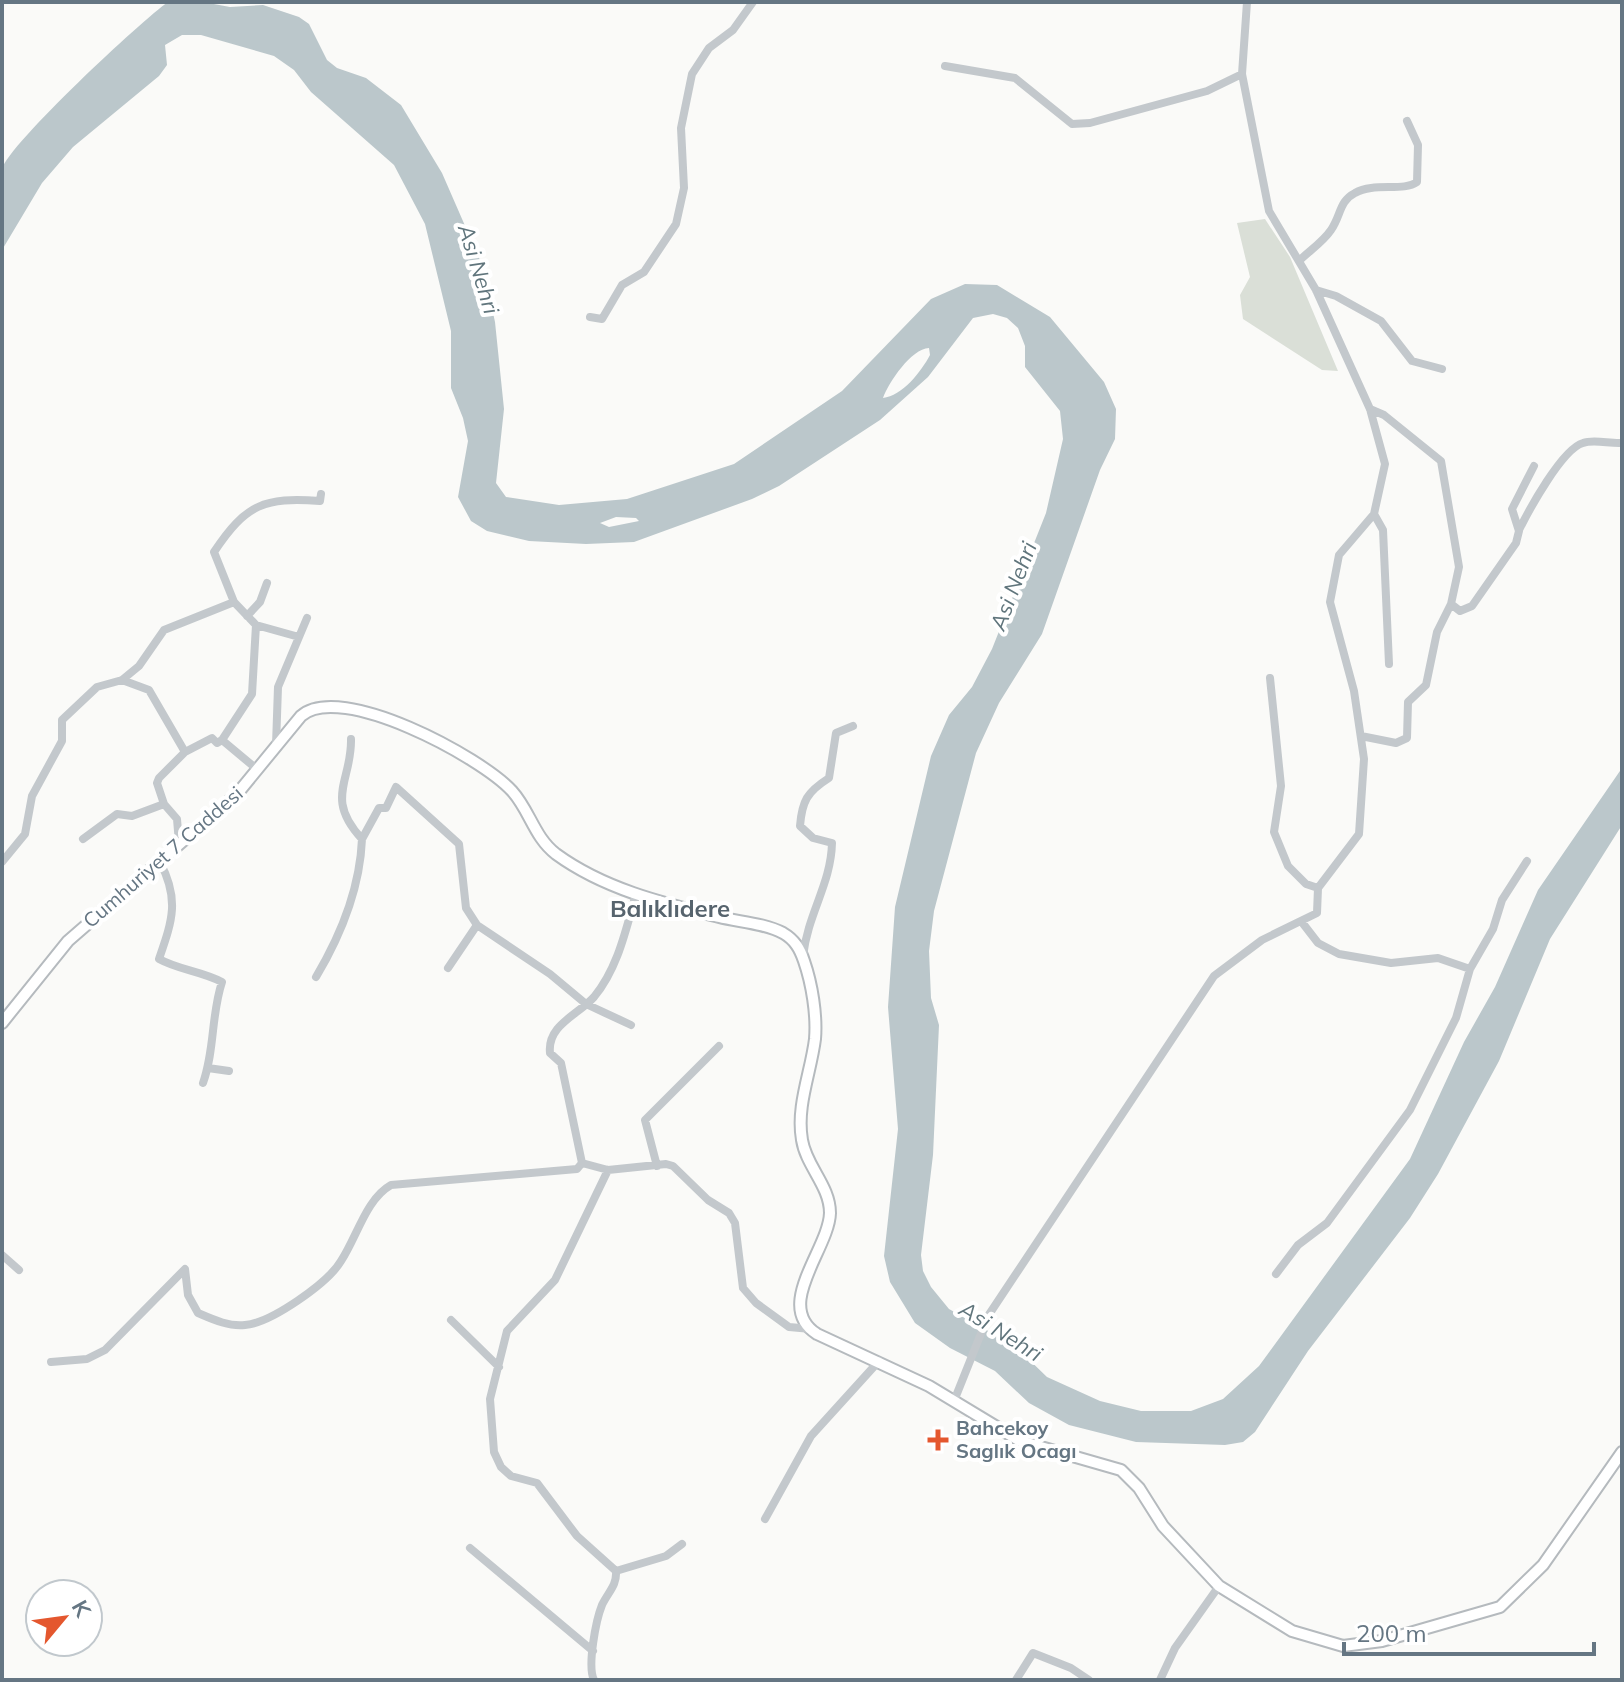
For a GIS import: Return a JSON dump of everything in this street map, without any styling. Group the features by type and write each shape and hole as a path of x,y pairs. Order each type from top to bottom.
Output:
{"main road":[{"name":"Cumhuriyet 7 Caddesi","path":"2,1023 68,941 237,794 307,711 323,706 337,705 419,733 503,782 519,800 544,844 579,870 636,894 780,932 793,940 803,957"},
{"path":"803,957 816,1029 801,1138 809,1163 826,1194 830,1212 826,1235 801,1294 801,1314 811,1329 956,1395 1007,1435 1121,1470 1139,1488 1163,1526 1219,1586 1292,1631 1343,1646 1382,1641 1490,1613 1511,1599 1543,1565 1622,1452"}],"street":[{"path":"590,317 602,319 622,285 644,272 676,224 684,188 681,128 692,74 709,48 733,30 753,2"},
{"path":"956,1395 988,1316 1214,976 1262,940 1317,913 1318,888 1359,834 1364,759 1354,691 1330,602 1339,555 1374,514 1385,464 1370,409 1316,290 1269,211 1242,74 1247,2"},
{"path":"945,66 1015,78 1072,124 1090,123 1207,91 1242,74"},
{"path":"1299,261 1329,233 1340,207 1351,194 1377,185 1406,187 1417,182 1418,145 1407,121"},
{"path":"1316,290 1336,296 1381,321 1412,361 1442,369"},
{"path":"1361,736 1396,743 1407,738 1408,702 1426,685 1437,632 1451,604 1459,567 1441,461 1384,415 1370,409"},
{"path":"1451,604 1460,611 1472,606 1516,543 1535,496 1573,449 1588,441 1622,443"},
{"path":"1519,531 1512,509 1534,466"},
{"path":"299,637 256,625 247,616 234,602 214,552 259,503 291,499 320,501 321,494"},
{"path":"1374,514 1383,530 1389,664"},
{"path":"247,616 260,602 267,583"},
{"path":"2,862 25,834 32,796 62,741 62,720 97,687 122,680 139,666 164,630 234,602"},
{"path":"276,745 278,687 307,618"},
{"path":"179,843 177,819 164,804 157,783 185,752 212,738 217,743 222,740 252,694 256,625"},
{"path":"1270,678 1281,786 1274,832 1288,866 1306,884 1318,888"},
{"path":"122,680 149,690 185,752"},
{"path":"803,957 815,900 831,866 832,843 813,838 800,826 802,803 811,789 829,778 836,733 853,726"},
{"path":"351,739 351,751 339,791 351,827 362,839"},
{"path":"222,740 258,770"},
{"path":"316,977 333,945 355,889 362,839 379,808 386,808 396,787 459,844 466,908 477,925 550,974 586,1004 631,1025"},
{"path":"83,839 117,814 132,816 164,804"},
{"path":"1276,1274 1298,1245 1327,1223 1410,1110 1456,1018 1470,969 1493,929 1505,892 1527,861"},
{"path":"160,862 169,879 174,913 159,959 172,966 204,972 222,982 214,1015 216,1032 203,1083"},
{"path":"582,1163 561,1063 550,1053 549,1046 561,1024 586,1004 616,959 636,894"},
{"path":"1301,921 1318,943 1339,954 1391,963 1438,958 1470,969"},
{"path":"448,968 477,925"},
{"path":"657,1166 645,1120 719,1046"},
{"path":"208,1068 229,1071"},
{"path":"582,1163 608,1170 673,1166 708,1200 729,1213 735,1223 743,1288 756,1303 789,1327 811,1329"},
{"path":"51,1362 87,1359 105,1350 185,1269 188,1295 198,1313 242,1326 259,1323 314,1290 340,1263 377,1192 391,1185 520,1172 564,1172 577,1169 582,1163"},
{"path":"594,1680 590,1659 602,1607 617,1581 616,1571 577,1536 537,1483 511,1476 501,1467 494,1452 490,1399 507,1331 555,1280 608,1170"},
{"path":"2,1255 19,1270"},
{"path":"451,1320 499,1367"},
{"path":"765,1519 811,1436 879,1361"},
{"path":"616,1571 666,1556 682,1544"},
{"path":"470,1548 593,1651"},
{"path":"1160,1680 1175,1648 1219,1586"},
{"path":"1016,1680 1033,1653 1071,1668 1089,1680"}],"shaded area":[{"path":"1265,219 1290,257 1338,371 1322,370 1243,319 1240,295 1250,277 1237,223"}],"water":[{"name":"Asi Nehri","path":"168,2 203,2 230,7 263,5 299,17 309,24 327,60 337,68 366,78 401,105 442,173 483,267 495,322 504,409 496,483 506,497 559,505 627,499 734,464 842,391 931,299 965,284 997,285 1050,317 1104,382 1116,409 1115,439 1100,470 1042,634 999,703 976,753 934,911 929,951 931,998 939,1025 933,1155 921,1255 923,1271 931,1287 949,1309 1015,1346 1047,1377 1100,1401 1141,1411 1191,1411 1223,1399 1259,1366 1410,1159 1464,1042 1495,987 1538,890 1622,768 1622,825 1550,939 1499,1061 1438,1174 1410,1218 1308,1351 1255,1432 1243,1442 1225,1445 1136,1442 1069,1425 1029,1403 995,1371 950,1348 915,1323 890,1282 884,1256 898,1129 888,1007 895,907 931,756 949,715 972,687 992,649 1046,513 1063,439 1060,411 1025,367 1025,346 1018,328 1007,318 993,314 973,318 928,377 880,420 779,486 752,499 634,542 586,544 529,541 487,531 471,521 458,497 468,441 451,388 451,331 425,224 394,165 311,92 294,70 274,56 201,35 182,35 165,45 167,65 159,76 73,147 42,183 2,250 2,169 10,155 78,83","holes":["929,348 930,355 922,369 897,393 883,398 895,375 908,360","616,517 636,518 639,521 609,527 600,523"]}],"place":[{"name":"Bahcekoy Saglık Ocagı","path":"938,1440"}],"district":[{"name":"Balıklıdere","path":"670,909"}]}
